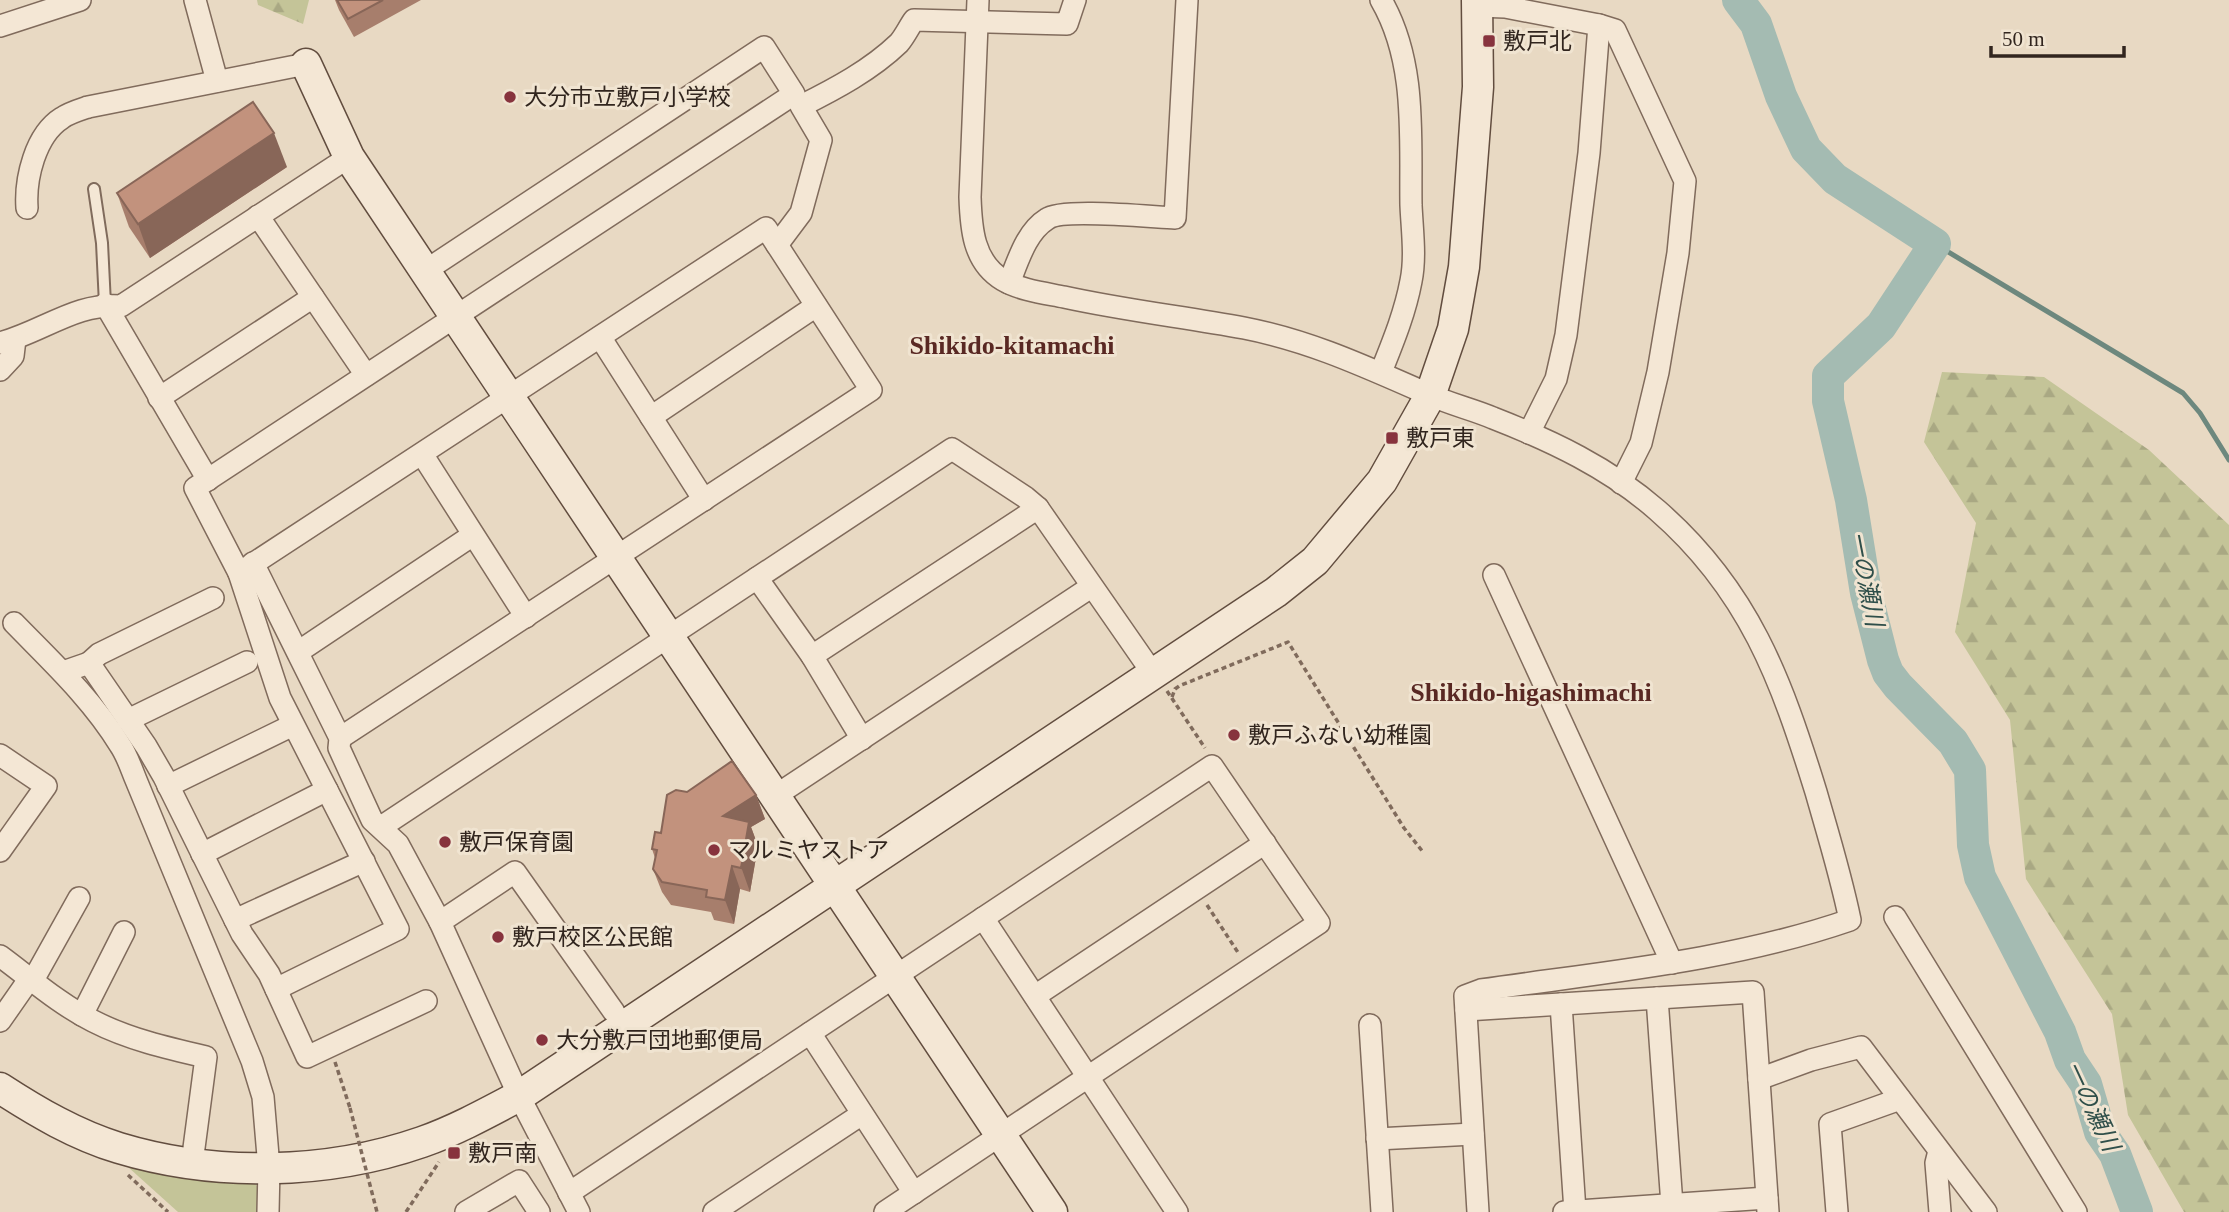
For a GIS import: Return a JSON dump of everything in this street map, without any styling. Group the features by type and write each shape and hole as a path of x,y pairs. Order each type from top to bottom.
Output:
{"street":[{"path":"0,26 80,0"},
{"path":"195,0 217,81"},
{"path":"777,245 801,213 821,140 801,106 841,86 900,42 914,20 978,10 1067,24 1075,0"},
{"path":"1009,283 1025,244 1036,228 1049,217 1067,214 1175,218 1187,0"},
{"path":"1381,0 1405,62 1408,86 1412,277 1404,314 1381,372"},
{"path":"0,1088 41,1114 117,1147 192,1163 269,1168 348,1161 387,1152 457,1128 519,1096 1276,592 1315,561 1382,481 1430,396 1453,328 1464,267 1478,87 1477,3 1615,30 1685,181 1678,253 1658,372 1641,443 1621,483"},
{"path":"978,10 971,229 977,251 990,271 1009,283 1100,305 1246,328 1291,338 1335,353 1430,396 1572,452 1656,509 1715,569 1742,608 1785,695 1841,876 1850,920 1758,947 1672,963 1481,990 1465,996 1478,1212"},
{"path":"1529,433 1556,379 1566,335 1589,153 1599,25"},
{"path":"425,271 764,47 794,94 195,488 298,652 340,738 339,748 372,820 398,844 440,922 519,1096 579,1212"},
{"path":"27,208 33,162 44,137 62,118 88,107 306,64 349,157 1052,1212"},
{"path":"0,370 13,356 7,341 86,307 105,304 121,306 349,157"},
{"path":"258,216 366,375"},
{"path":"246,568 766,228 871,390 340,738"},
{"path":"159,398 313,298"},
{"path":"105,304 208,480"},
{"path":"651,416 816,306"},
{"path":"600,337 704,500"},
{"path":"380,827 952,449 1025,496 1038,508 1147,665"},
{"path":"422,454 526,617"},
{"path":"812,656 1038,508"},
{"path":"298,652 473,535"},
{"path":"246,568 275,684 293,725 398,929 276,989"},
{"path":"1494,575 1672,963"},
{"path":"757,578 812,656 862,739"},
{"path":"775,796 1091,587"},
{"path":"63,672 89,663 99,654 213,598"},
{"path":"13,623 63,672 121,746 136,779 252,1061 263,1097 269,1168 268,1212"},
{"path":"128,720 247,662"},
{"path":"89,663 146,746 235,920 276,989 307,1057 426,1001"},
{"path":"168,786 293,725"},
{"path":"0,755 46,786 2,843"},
{"path":"569,1193 1212,766 1319,923 885,1212"},
{"path":"202,854 327,790"},
{"path":"1034,996 1265,843"},
{"path":"235,920 364,861"},
{"path":"440,922 515,872 614,1012"},
{"path":"0,1021 30,978 36,975 79,898"},
{"path":"1895,917 2076,1212"},
{"path":"983,918 1177,1212"},
{"path":"82,1015 124,932"},
{"path":"0,956 82,1015 136,1039 206,1057 192,1163"},
{"path":"1465,1010 1753,992 1767,1205 1672,1205 1564,1212"},
{"path":"1657,998 1672,1205"},
{"path":"1562,1004 1575,1211"},
{"path":"1370,1026 1382,1212"},
{"path":"810,1033 914,1193"},
{"path":"1759,1079 1811,1059 1861,1047 1986,1212"},
{"path":"1837,1212 1830,1124 1900,1099"},
{"path":"714,1212 862,1114"},
{"path":"1377,1139 1474,1134"},
{"path":"1939,1151 1936,1163 1940,1212"},
{"path":"466,1212 519,1181 539,1212"}],"lane":[{"path":"94,189 103,243 105,304"}],"path":[{"path":"1172,697 1175,688 1288,642 1404,828 1423,852"},
{"path":"1164,687 1211,757 1212,766"},
{"path":"1197,888 1249,970"},
{"path":"328,1047 350,1108 377,1212"},
{"path":"406,1212 440,1160"}],"green space":[{"path":"257,0 309,0 303,24 258,5"},
{"path":"1942,372 2044,377 2149,450 2229,525 2229,1212 2184,1212 2128,1115 2112,1014 2026,879 2010,720 1955,632 1976,523 1924,442"},
{"path":"118,1158 252,1180 257,1186 258,1212 178,1212"}],"building":[{"path":"337,0 383,0 348,19"},
{"path":"253,102 274,133 138,224 117,193"},
{"name":"マルミヤストア","path":"732,761 756,795 723,816 749,822 741,868 732,866 725,900 706,897 707,890 662,882 653,869 657,850 652,849 655,832 661,833 667,795 676,790 687,792"}],"waterway":[{"name":"一の瀬川","path":"1738,0 1756,24 1781,96 1806,149 1835,179 1935,244 1881,326 1828,376 1828,401 1851,500 1866,593 1888,673 1953,742 1970,770 1973,845 1980,877 2060,1032 2070,1060 2086,1084 2100,1132 2115,1154 2137,1212"},
{"path":"1935,244 2183,393 2200,413 2229,460"}],"place":[{"name":"敷戸北","path":"1489,41"},
{"name":"大分市立敷戸小学校","path":"510,97"},
{"name":"敷戸東","path":"1392,438"},
{"name":"敷戸ふない幼稚園","path":"1234,735"},
{"name":"敷戸保育園","path":"445,842"},
{"name":"マルミヤストア","path":"714,850"},
{"name":"敷戸校区公民館","path":"498,937"},
{"name":"大分敷戸団地郵便局","path":"542,1040"},
{"name":"敷戸南","path":"454,1153"}],"district":[{"name":"Shikido-kitamachi","path":"1012,345"},
{"name":"Shikido-higashimachi","path":"1531,692"}]}
